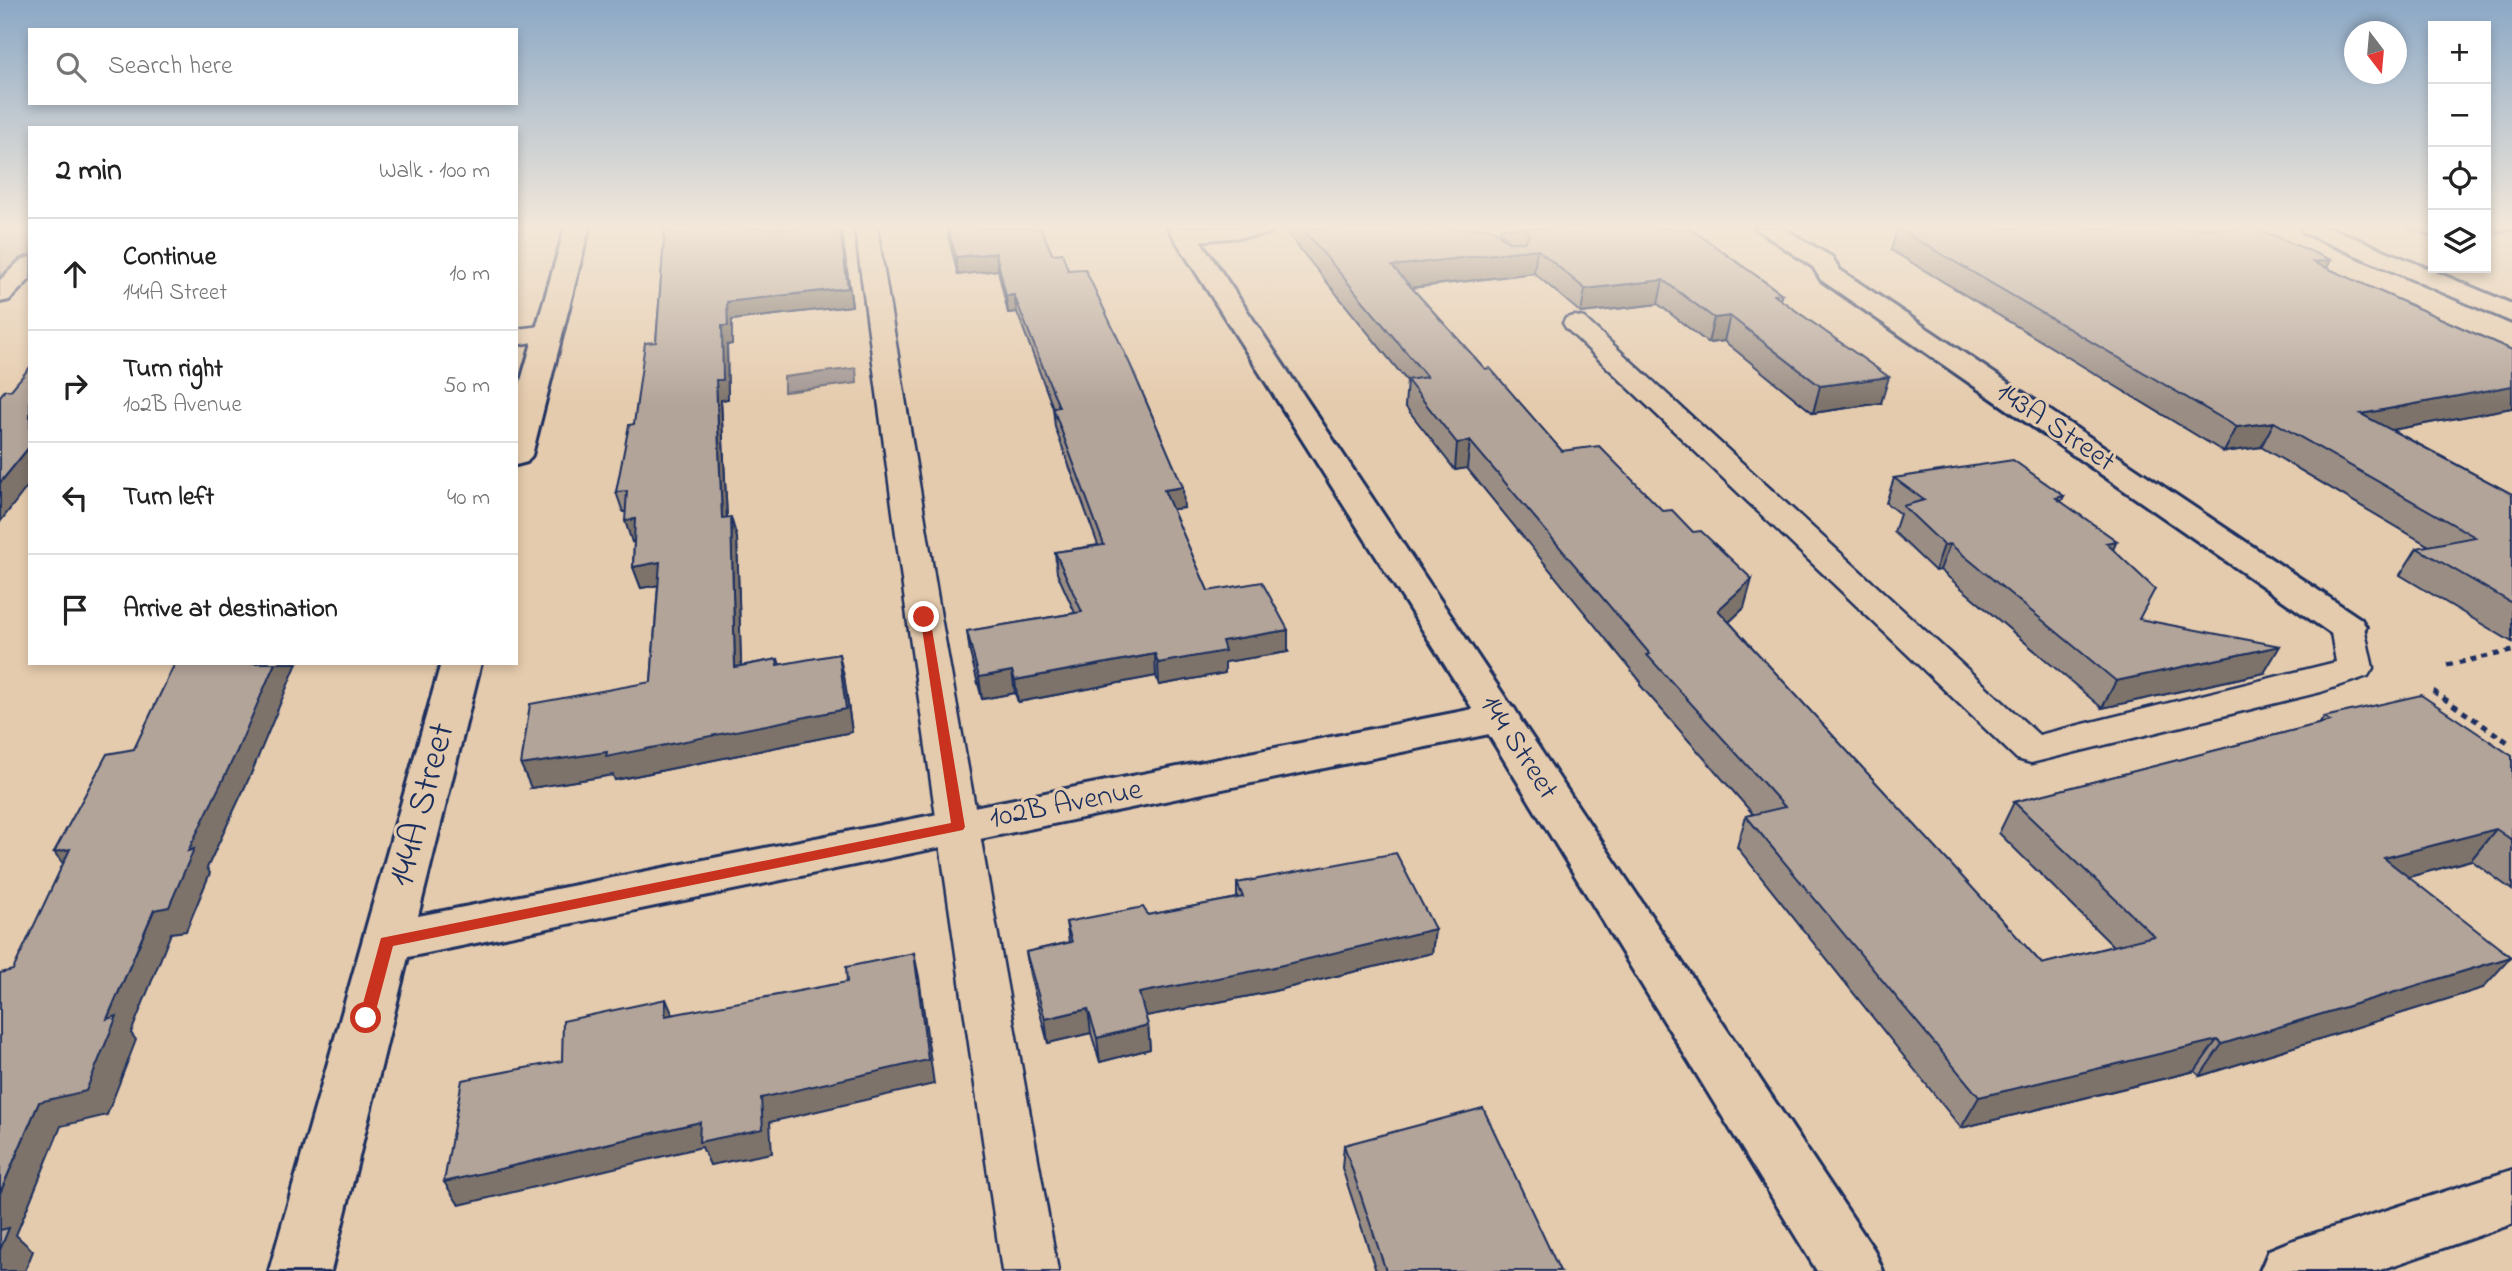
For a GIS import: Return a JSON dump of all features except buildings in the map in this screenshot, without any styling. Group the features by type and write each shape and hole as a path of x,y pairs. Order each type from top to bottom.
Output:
{"street":[{"path":"518,448 561,287"},
{"name":"144 Street","path":"1219,287 1499,718 1852,1271"},
{"name":"143A Street","path":"1848,287 2347,627"},
{"path":"2450,287 2512,314"},
{"name":"144A Street","path":"300,1271 460,665"},
{"name":"102B Avenue","path":"387,942 1499,718"},
{"path":"2291,1271 2512,1197"}],"lane":[{"path":"875,287 1030,1271"},
{"path":"1575,323 2031,750 2321,680 2355,668 2347,627"},
{"path":"518,337 549,333"}],"path":[{"path":"2447,665 2512,651"},
{"path":"2433,691 2512,745"}],"shaded area":[{"path":"0,287 10,287 0,297"},
{"path":"856,368 857,383 784,392 784,377"}],"route":[{"path":"366,1018 387,942 958,827 924,617"}]}
